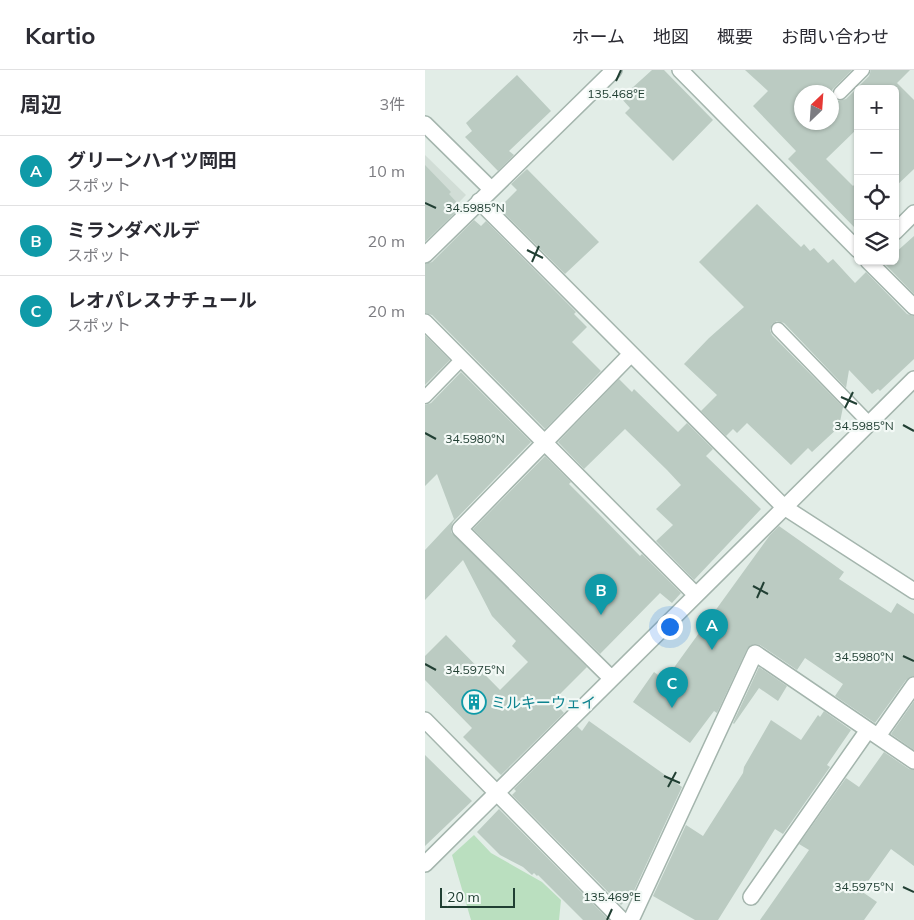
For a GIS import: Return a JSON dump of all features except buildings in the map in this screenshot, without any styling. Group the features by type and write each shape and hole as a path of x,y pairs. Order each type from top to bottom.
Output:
{"street":[{"path":"425,255 614,70"},
{"path":"680,70 854,246"},
{"path":"425,124 491,190"},
{"path":"479,201 784,507 914,591"},
{"path":"899,228 914,213"},
{"path":"873,265 914,307"},
{"path":"425,322 696,595"},
{"path":"611,678 460,529 631,354"},
{"path":"425,864 914,378"},
{"path":"631,920 755,653 914,761"},
{"path":"751,898 873,733 914,685"},
{"path":"425,720 622,920"}],"lane":[{"path":"840,93 863,70"},
{"path":"778,329 869,423"},
{"path":"425,397 462,359"}],"shaded area":[{"path":"425,155 466,195 425,237"}],"green space":[{"path":"474,835 491,853 542,882 561,900 559,920 471,920 452,855"}],"place":[{"name":"ミランダベルデ","path":"601,615"},
{"name":"グリーンハイツ岡田","path":"712,650"},
{"name":"ミルキーウェイ","path":"474,702"},
{"name":"レオパレスナチュール","path":"672,708"}]}
